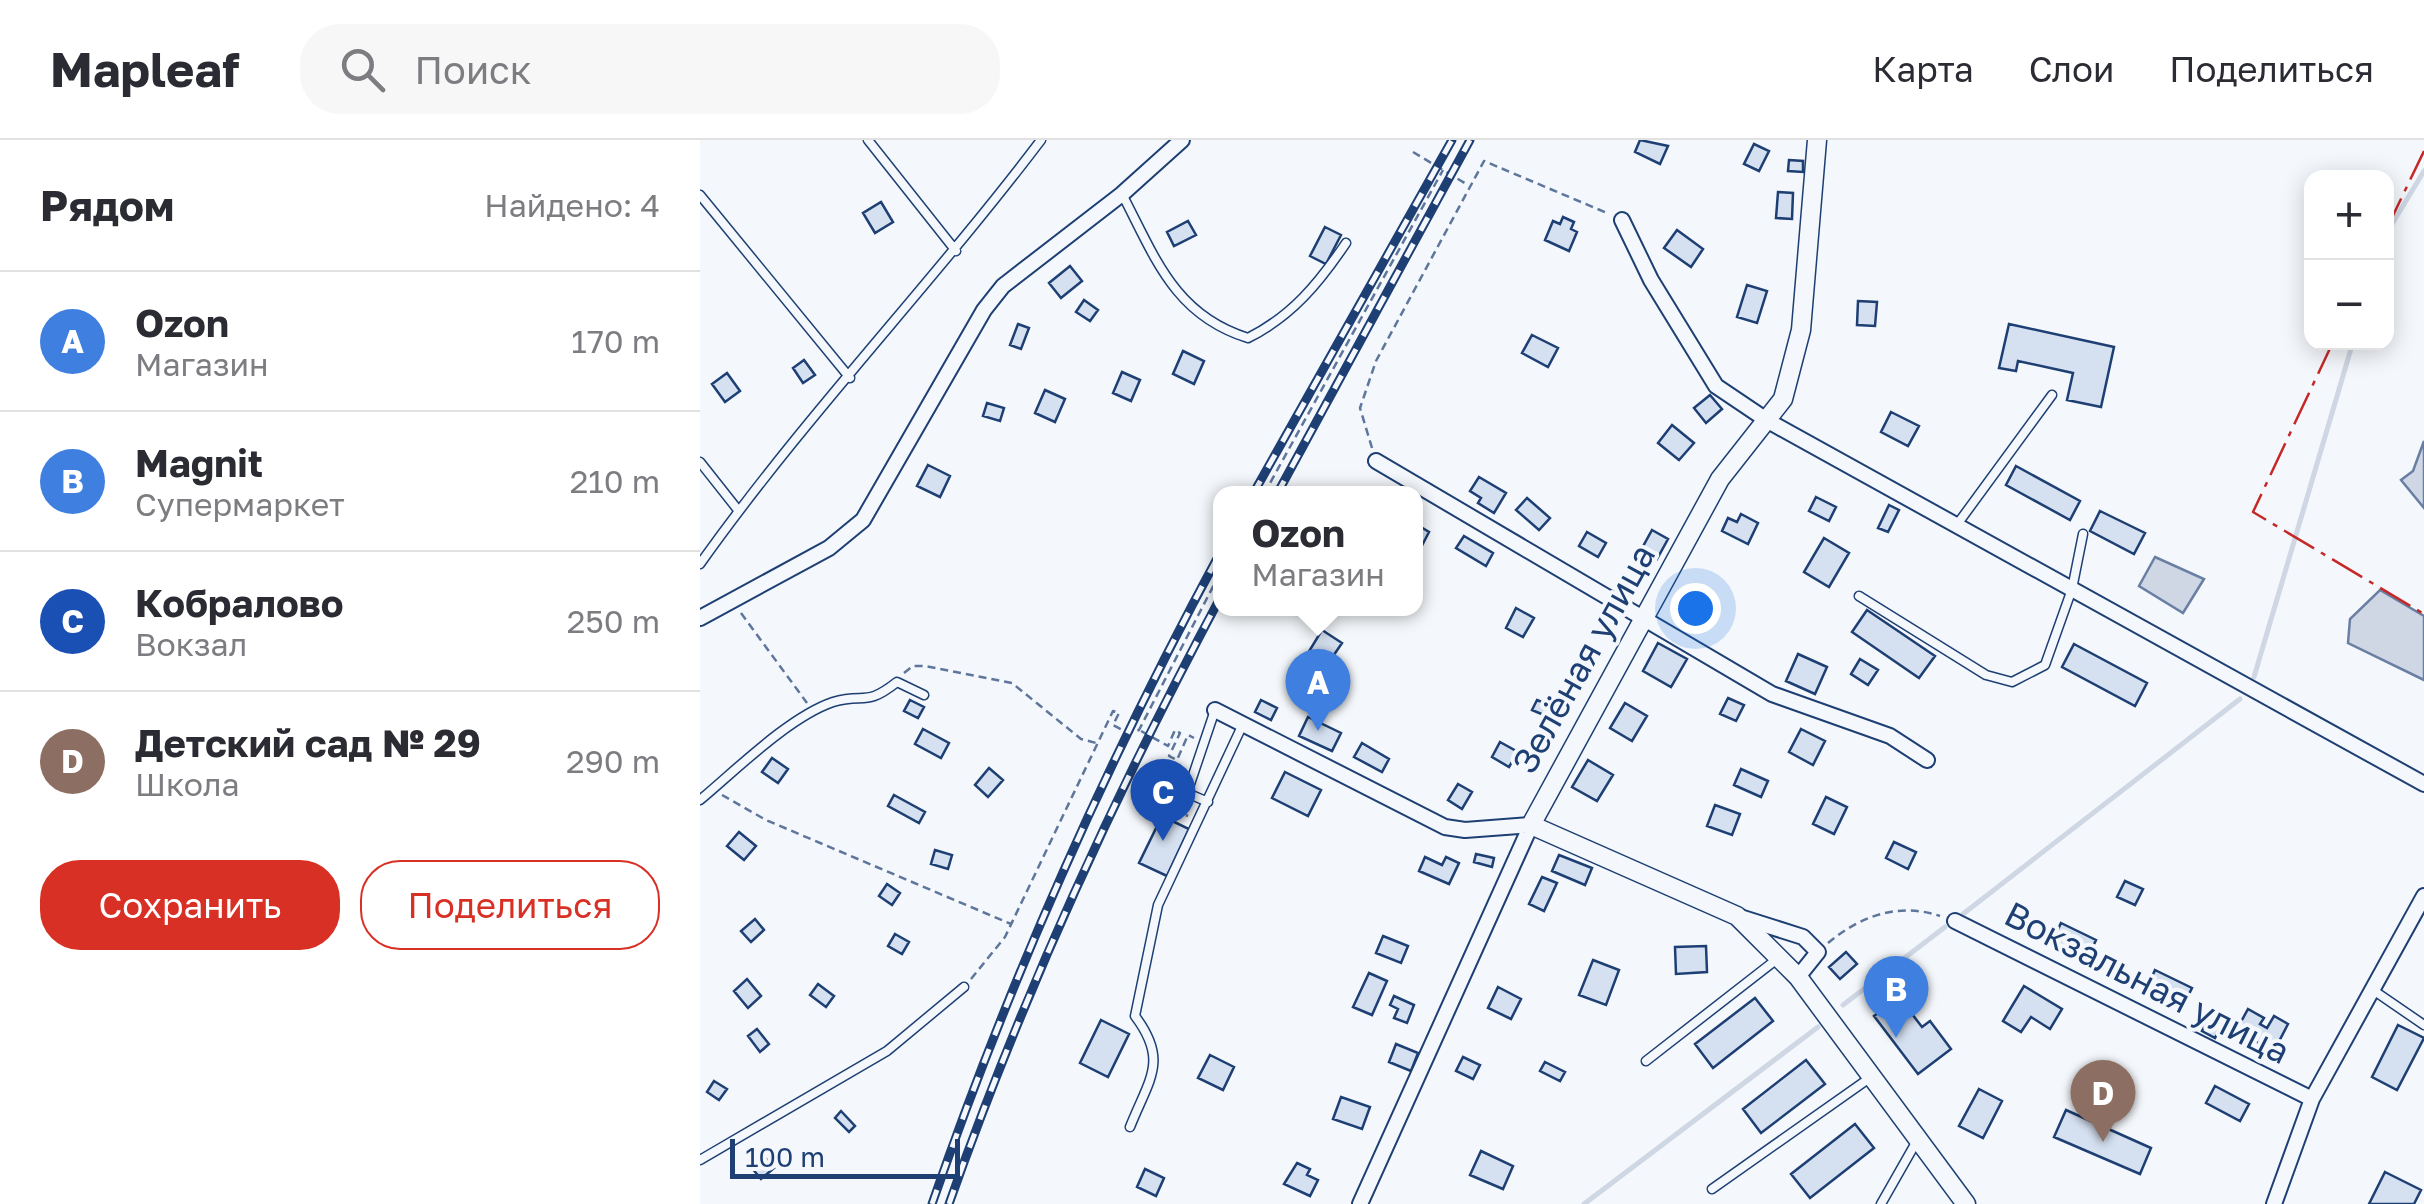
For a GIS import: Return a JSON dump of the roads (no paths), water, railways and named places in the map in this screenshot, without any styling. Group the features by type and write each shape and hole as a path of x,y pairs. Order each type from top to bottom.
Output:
{"street":[{"path":"700,618 829,548 863,520 984,310 1003,286 1122,194 1182,140"},
{"name":"Зелёная улица","path":"1360,1204 1532,825 1720,478 1782,399 1801,330 1817,140"},
{"path":"1622,220 1652,280 1716,386 1768,421 2424,784"},
{"path":"1376,460 1420,486"},
{"path":"1423,488 1772,694 1890,736 1926,760"},
{"path":"1215,710 1446,827 1465,830 1532,825 1737,916 1802,937 1818,952 1798,977"},
{"path":"2274,1204 2312,1099 2424,896"},
{"path":"1737,916 1798,977 1966,1204"},
{"name":"Вокзальная улица","path":"1955,921 2312,1099"}],"lane":[{"path":"868,140 956,251"},
{"path":"700,564 738,510 956,251 1042,140"},
{"path":"1122,194 1178,297 1222,330 1248,338 1278,322 1292,309 1320,281 1346,243"},
{"path":"700,195 850,378"},
{"path":"1956,526 2052,395"},
{"path":"700,462 738,510"},
{"path":"1859,596 1986,675 2012,682 2045,665 2072,590 2083,534"},
{"path":"700,800 814,712 834,702 874,700 897,682 924,695"},
{"path":"1208,802 1187,793 1215,710"},
{"path":"1130,1127 1154,1067 1154,1040 1135,1016 1158,905 1243,724"},
{"path":"1646,1061 1781,957"},
{"path":"700,1160 888,1051 964,987"},
{"path":"2374,990 2424,1024"},
{"path":"1712,1189 1872,1076"},
{"path":"1881,1204 1918,1139"}],"waterway":[{"path":"2394,221 2424,171"},
{"path":"2254,677 2351,350"},
{"path":"1963,914 2240,699"},
{"path":"1843,1005 1945,927"},
{"path":"1584,1204 1818,1027"}],"railway":[{"path":"1257,486 1452,140"},
{"path":"1281,486 1470,140"},
{"path":"932,1204 994,1037 1063,872 1138,711 1213,566"},
{"path":"949,1204 1008,1048 1073,896 1213,612"}],"place":[{"name":"Ozon","path":"1318,731"},
{"name":"Кобралово","path":"1163,841"},
{"name":"Magnit","path":"1896,1038"},
{"name":"Детский сад № 29","path":"2103,1142"}]}
